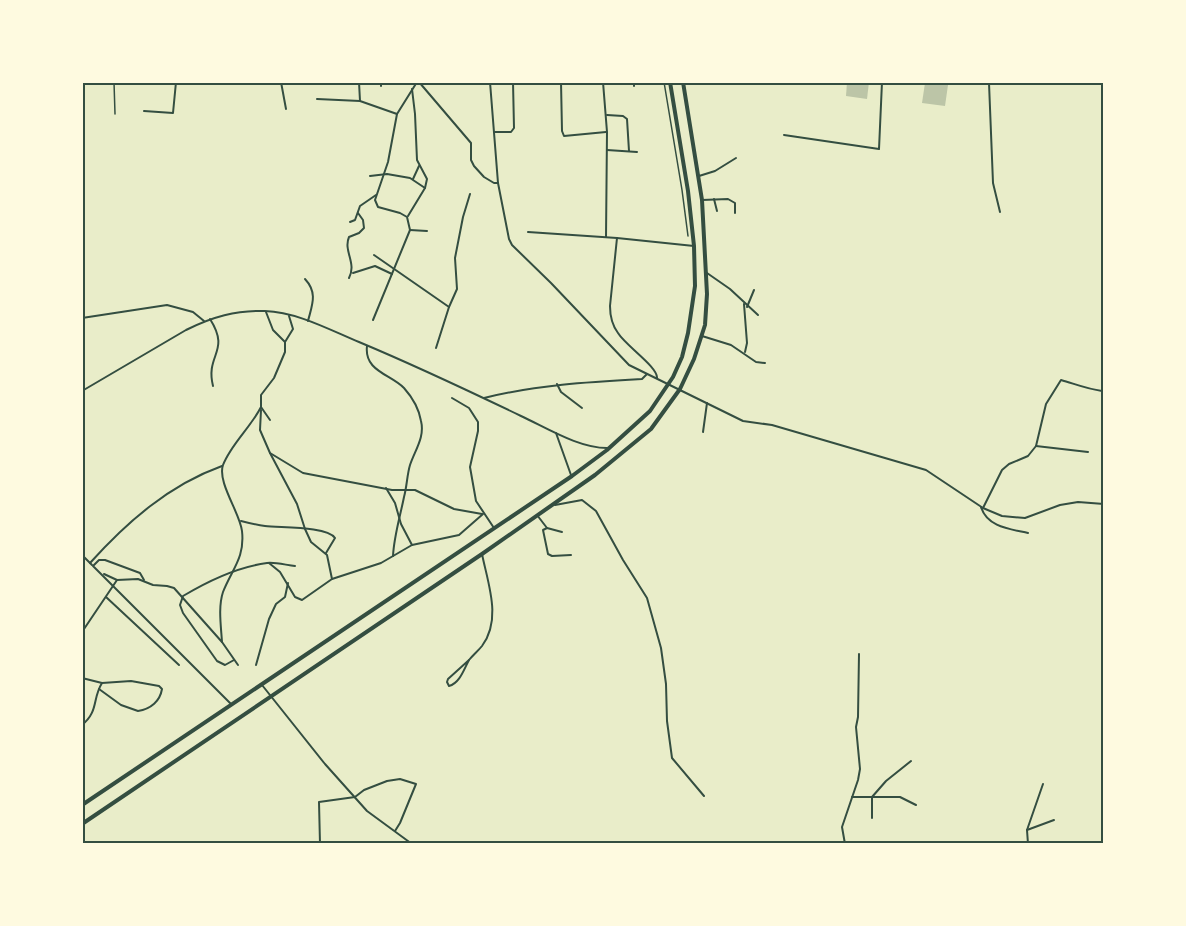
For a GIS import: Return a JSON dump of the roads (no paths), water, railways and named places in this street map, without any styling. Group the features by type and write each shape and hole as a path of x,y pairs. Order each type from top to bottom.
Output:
{"main road":[{"path":"82,805 572,476 609,448 650,411 682,357 695,286 694,246 688,191 670,82"},
{"path":"82,824 482,555 595,475 651,429 680,389 694,359 705,325 707,273 702,200 683,82"}],"street":[{"path":"144,111 173,113 176,82"},
{"path":"281,82 286,109"},
{"path":"358,82 360,102"},
{"path":"407,217 378,207 376,195 388,162 397,114 418,82 471,143 474,166 487,179 498,183"},
{"path":"490,82 498,183 506,231 512,245 628,365 743,421 772,425 926,470 982,508 1002,516 1025,518 1078,502 1104,504"},
{"path":"494,132 511,132 514,129 513,82"},
{"path":"561,82 564,136 607,132"},
{"path":"603,82 607,132 606,237"},
{"path":"784,135 879,149 882,82"},
{"path":"989,83 993,183 1000,212"},
{"path":"373,320 410,230 407,217 426,188 427,178 417,160 412,89"},
{"path":"317,99 360,102 397,114"},
{"path":"606,115 623,116 627,119 629,151"},
{"path":"607,150 637,152"},
{"path":"699,176 715,171 736,158"},
{"path":"413,179 419,166"},
{"path":"370,176 383,174 413,179 426,188"},
{"path":"436,348 449,307 458,289 455,258 470,194"},
{"path":"350,222 355,220 360,206 376,195"},
{"path":"714,199 717,212"},
{"path":"702,200 728,199 735,203 735,213"},
{"path":"349,278 352,273 352,259 347,242 350,237 362,231 364,224 358,213"},
{"path":"410,230 427,231"},
{"path":"528,232 694,246"},
{"path":"617,238 610,306 611,318 621,338 655,370 658,375 657,379"},
{"path":"374,255 449,307"},
{"path":"352,273 375,266 392,274"},
{"path":"707,273 730,289 758,315"},
{"path":"305,279 312,286 315,295 308,321"},
{"path":"747,307 754,290"},
{"path":"744,304 747,344 745,353"},
{"path":"82,318 167,305 193,312 204,321"},
{"path":"82,391 204,321 236,311 266,311 308,321 441,377 556,433 597,448 609,448"},
{"path":"266,311 273,330 285,342"},
{"path":"289,316 293,329 285,342 285,352 274,378 261,395 260,430 297,504 305,529 313,544 326,553 332,579"},
{"path":"210,320 218,336 219,345 210,373 213,386"},
{"path":"701,336 731,345 756,362 765,363"},
{"path":"367,345 366,354 370,365 404,388 415,403 422,423 420,443 410,466 398,517 393,556"},
{"path":"484,398 557,384 642,379 647,374"},
{"path":"1028,533 998,526 988,519 982,508 1002,470 1009,464 1028,456 1036,446 1046,404 1061,380 1074,383 1082,388 1102,391"},
{"path":"557,384 561,392 582,408"},
{"path":"452,398 469,408 478,422 470,467 475,497 483,514 494,528"},
{"path":"703,432 707,403"},
{"path":"261,407 270,420"},
{"path":"92,564 124,526 141,512 192,479 223,466 261,407"},
{"path":"556,433 572,476"},
{"path":"1036,446 1088,452"},
{"path":"270,453 303,473 386,488 420,491 454,509 483,514"},
{"path":"222,642 220,612 222,594 243,547 240,521 224,482 223,466"},
{"path":"386,488 395,502 398,517 412,545"},
{"path":"549,506 582,500 596,511 647,598 661,648 672,758 704,796"},
{"path":"268,563 280,572 295,597 302,600 332,579 375,565 412,545 456,536 483,514"},
{"path":"537,515 547,528 562,532"},
{"path":"240,521 333,535 334,540 326,553"},
{"path":"547,528 543,530 548,554 552,556 571,555"},
{"path":"82,555 106,576 117,580 135,578 153,585 171,587 183,596 222,642 238,665"},
{"path":"469,660 459,678 449,686 448,679 483,646 490,630 494,613 482,555"},
{"path":"92,564 105,560 140,573 144,580"},
{"path":"234,660 225,665 217,661 183,613 180,605 183,596 199,586 233,572 268,563 295,566"},
{"path":"92,564 232,705"},
{"path":"82,632 117,580"},
{"path":"256,665 269,619 276,604 285,597 288,583"},
{"path":"106,597 179,665"},
{"path":"845,843 842,827 860,769 856,727 860,654"},
{"path":"82,678 102,683 131,681 159,686 162,689 161,696 152,705 138,711 116,702 99,689"},
{"path":"82,725 94,712 102,683"},
{"path":"262,685 325,764 368,811 412,843"},
{"path":"872,818 872,797 886,781 911,761"},
{"path":"320,843 319,802 355,797 364,790 387,781 400,779 416,784 395,831"},
{"path":"1028,843 1027,830 1043,784"},
{"path":"852,797 900,797 916,805"},
{"path":"1027,830 1054,820"}],"lane":[{"path":"114,82 115,114"}]}
